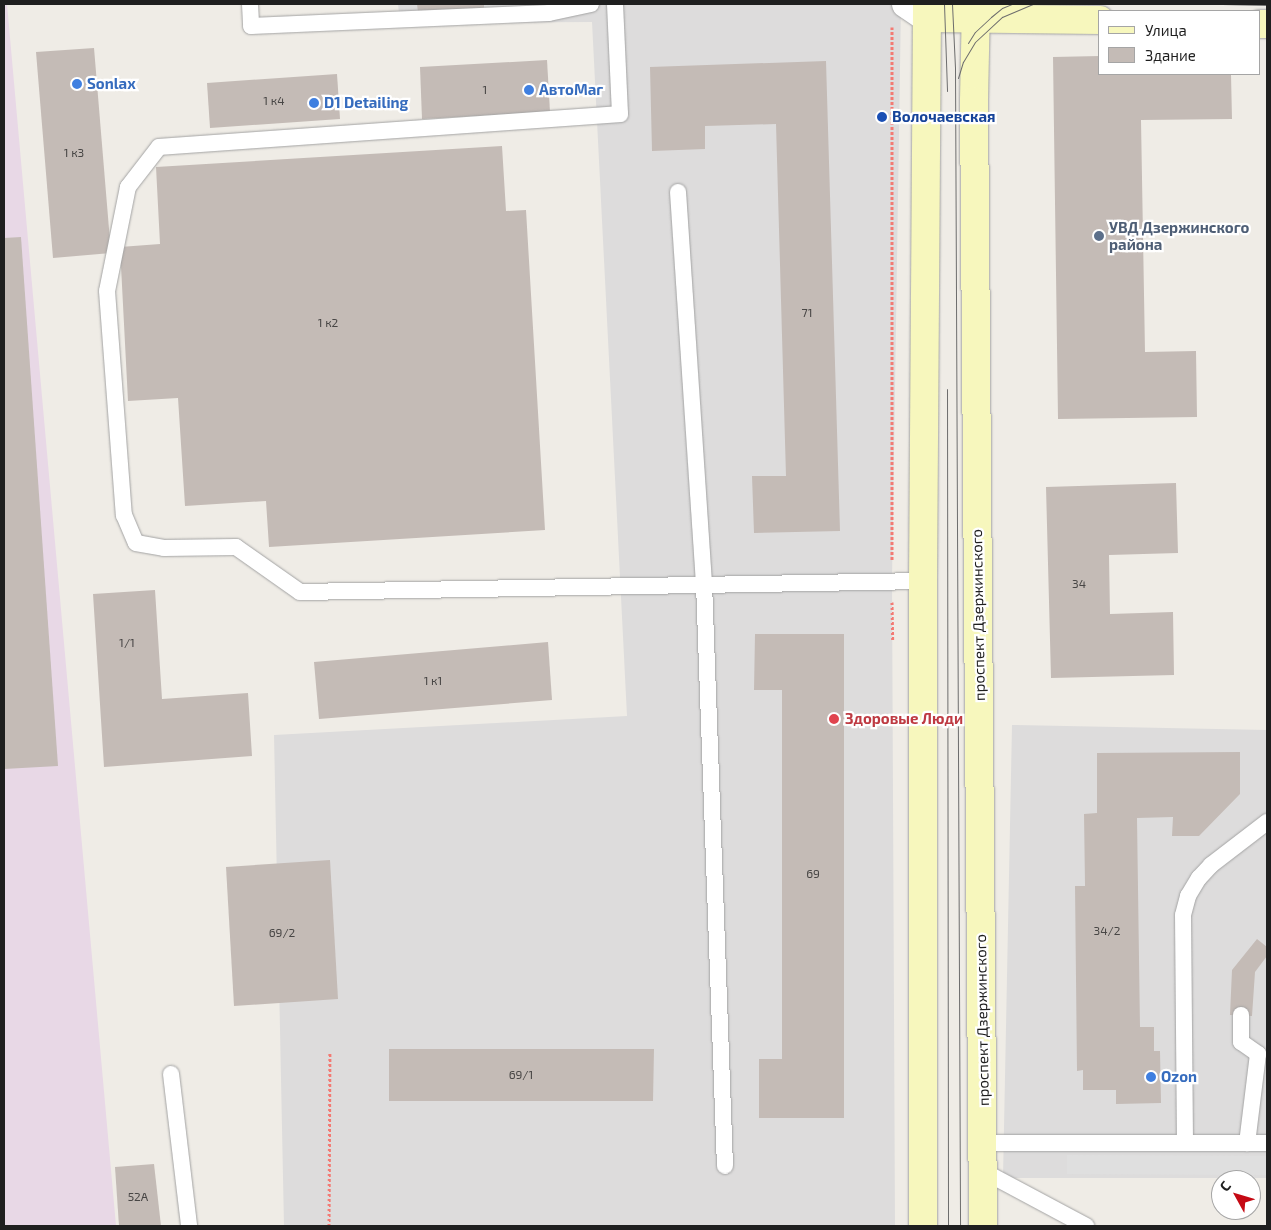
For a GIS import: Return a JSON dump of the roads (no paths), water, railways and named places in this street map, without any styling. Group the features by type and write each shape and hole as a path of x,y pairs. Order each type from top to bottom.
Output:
{"main road":[{"path":"923,1226 923,581 920,8 975,10 1098,20"},
{"name":"проспект Дзержинского","path":"975,10 974,111 983,1226"}],"lane":[{"path":"250,4 251,26 549,14 591,4"},
{"path":"615,4 620,114 159,147 128,187 107,291 124,515 136,543 164,548 236,547 300,592 704,583 923,581"},
{"path":"678,192 704,583 725,1166"},
{"path":"1185,1144 1183,915 1188,896 1198,878 1211,865 1267,822"},
{"path":"1241,1015 1242,1042 1263,1048 1247,1143"},
{"path":"171,1074 189,1226"},
{"path":"983,1143 1267,1143"},
{"path":"983,1171 1086,1226"}],"tram line":[{"path":"944,4 947,91"},
{"path":"952,4 955,67 960,1226"},
{"path":"968,43 975,32 991,17 1002,8 1012,4"},
{"path":"958,78 963,62 975,42 1002,17 1033,4"},
{"path":"1222,4 1267,5"},
{"path":"947,389 948,1226"}],"place":[{"name":"Sonlax","path":"77,84"},
{"name":"АвтоМаг","path":"529,90"},
{"name":"D1 Detailing","path":"314,103"},
{"name":"Волочаевская","path":"882,117"},
{"name":"УВД Дзержинского района","path":"1099,236"},
{"name":"Здоровые Люди","path":"834,719"},
{"name":"Ozon","path":"1151,1077"}]}
